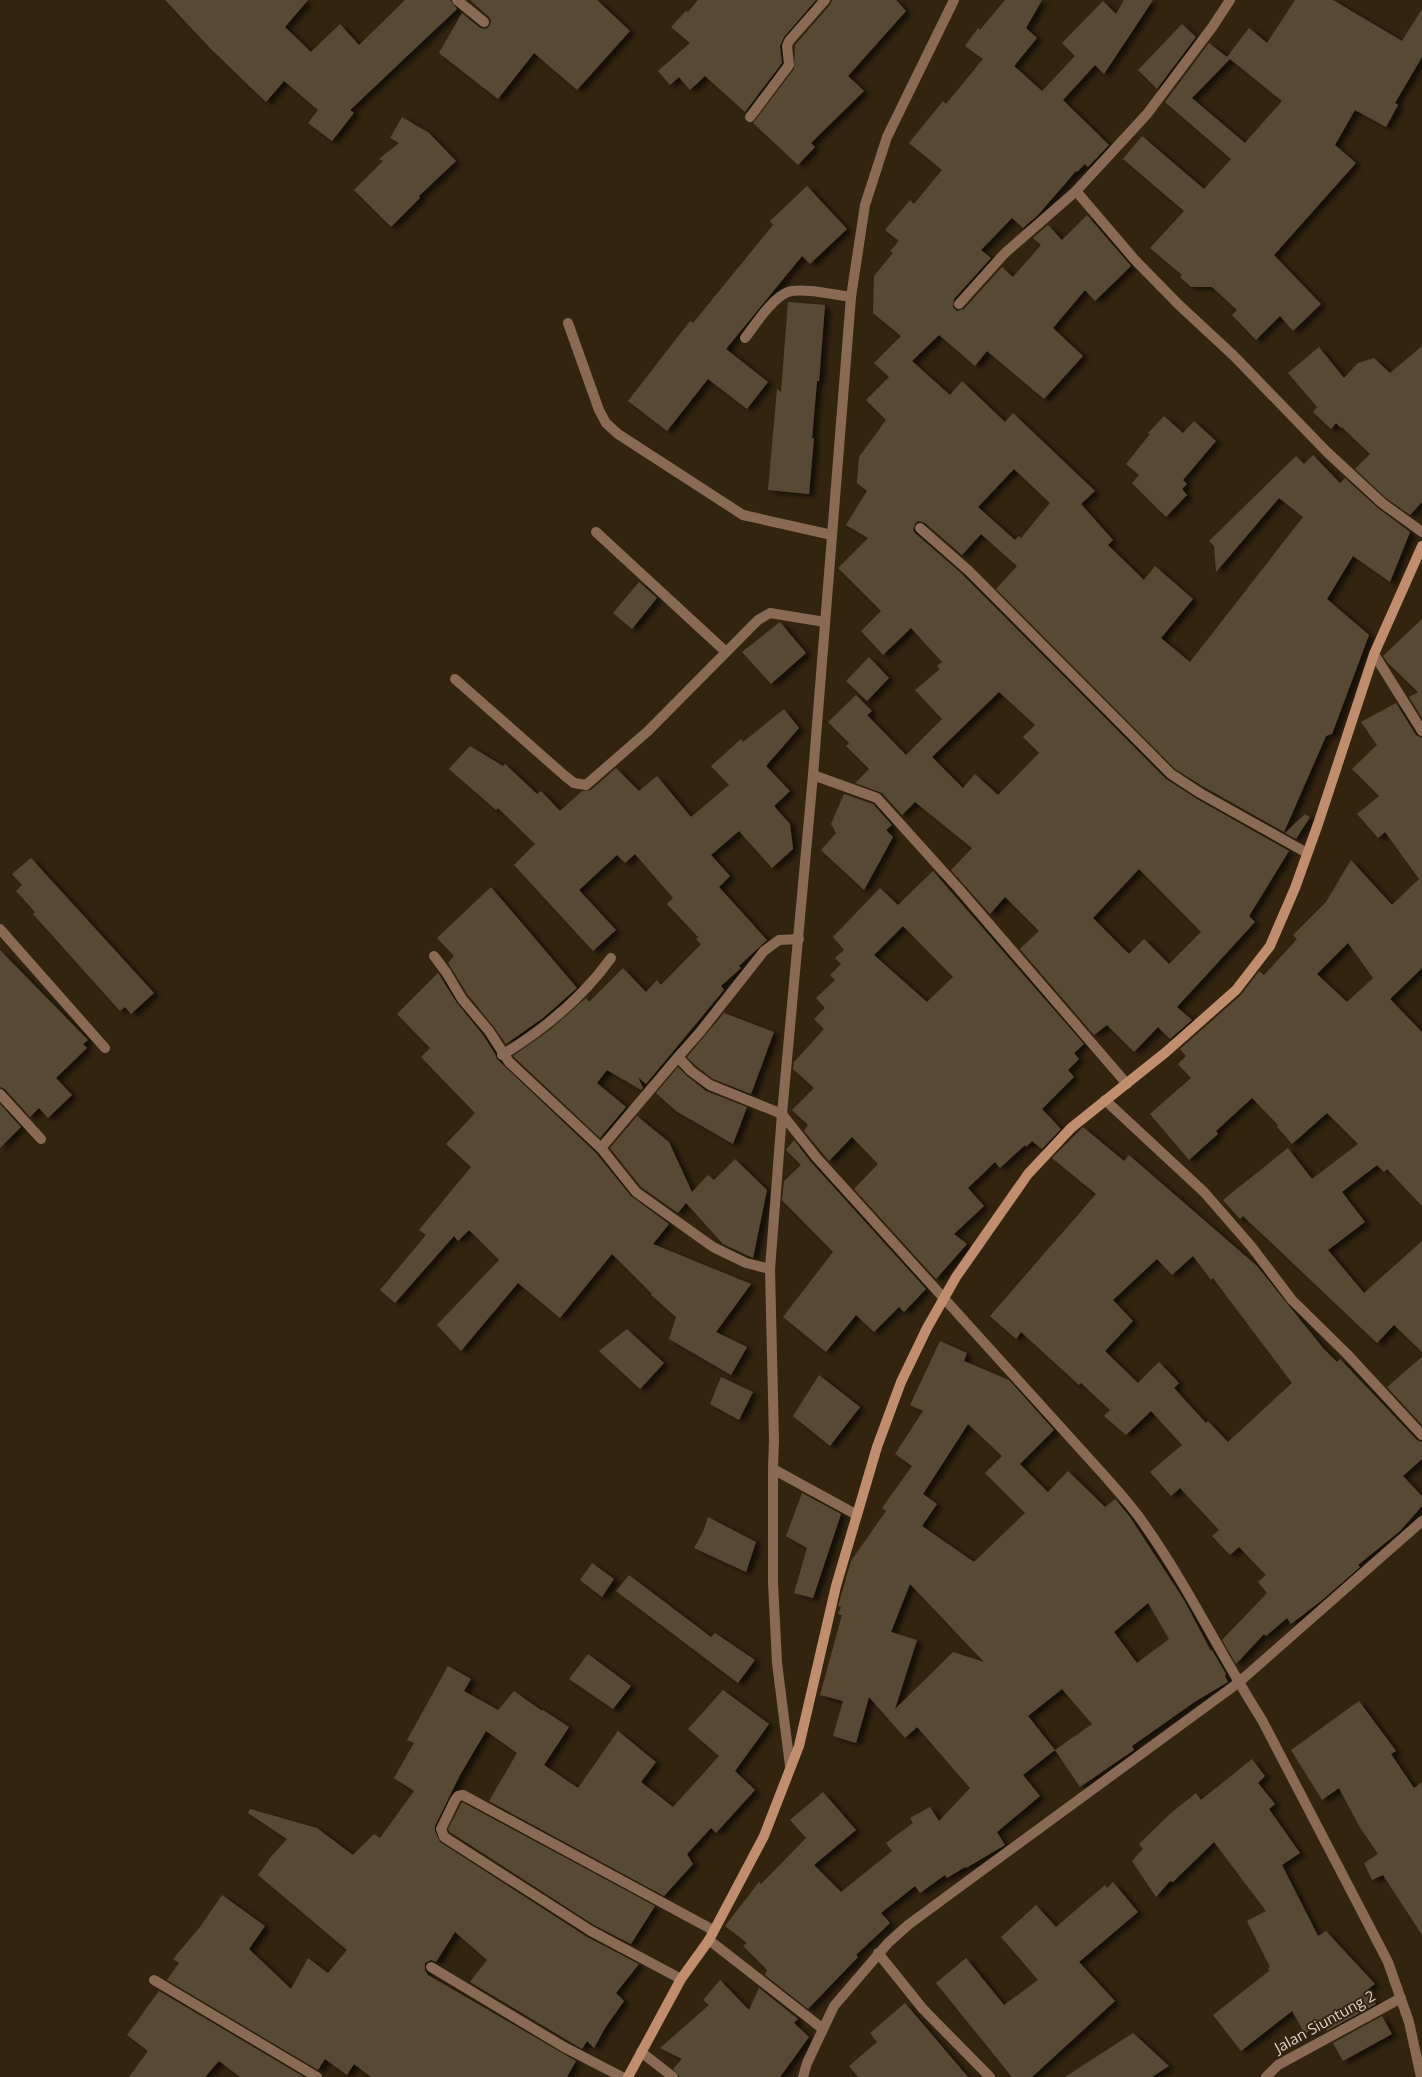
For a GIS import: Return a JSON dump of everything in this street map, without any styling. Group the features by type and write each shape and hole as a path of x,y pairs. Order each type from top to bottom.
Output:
{"street":[{"path":"457,0 484,22"},
{"path":"750,117 789,65 787,46 789,41 825,0"},
{"path":"790,1766 777,1663 773,1582 774,1440 770,1269 777,1113 813,775 818,621 846,296 865,204 878,161 887,137 954,0"},
{"path":"959,304 1005,253 1076,191 1147,114 1213,26 1230,0"},
{"path":"1076,191 1136,260 1178,304 1234,356 1327,452 1382,503 1422,532"},
{"path":"745,338 778,299 789,291 826,292 846,296"},
{"path":"568,323 599,410 606,423 618,434 744,515 827,534"},
{"path":"920,528 969,571 1171,774 1200,793 1307,853"},
{"path":"596,532 726,652"},
{"path":"628,2077 681,1979 711,1935 764,1836 799,1746 836,1586 877,1447 901,1382 927,1328 956,1277 989,1227 1028,1174 1071,1128 1166,1052 1241,983 1270,946 1295,888 1318,824 1374,654 1422,546"},
{"path":"455,679 565,776 574,782 586,784 648,731 758,620 770,613 818,621"},
{"path":"1374,654 1422,731"},
{"path":"813,775 877,798 959,889 1127,1084"},
{"path":"0,929 105,1048"},
{"path":"601,1148 700,1032 764,951 779,940 796,939"},
{"path":"434,956 462,999 489,1031 502,1055 601,1148 642,1197 713,1247 746,1263 770,1269"},
{"path":"502,1055 521,1043 579,996 604,970 611,958"},
{"path":"678,1057 691,1071 710,1085 777,1113 1130,1505 1167,1558 1238,1683 1262,1720 1388,1962 1409,2022 1421,2077"},
{"path":"0,1094 41,1139"},
{"path":"1105,1100 1204,1192 1251,1246 1292,1300 1347,1354 1422,1434"},
{"path":"773,1469 857,1515"},
{"path":"803,2077 834,2006 882,1957 908,1925 1238,1683 1422,1521"},
{"path":"681,1979 591,1930 444,1837 441,1829 455,1800 463,1795 692,1919 823,2029"},
{"path":"882,1957 923,2009 990,2077"},
{"path":"431,1967 564,2047 618,2075"},
{"path":"154,1980 317,2077"},
{"name":"Jalan Siuntung 2","path":"1266,2077 1278,2065 1401,1998"},
{"path":"641,2052 673,2077"}],"building":[{"path":"165,0 308,0 285,27 311,52 340,24 359,45 405,0 450,0 457,9 350,110 354,113 332,141 308,123 318,110 284,81 266,102 211,49"},
{"path":"470,0 597,0 630,31 577,90 534,53 498,99 439,53 462,13 480,28 486,29 490,26 491,20 489,17"},
{"path":"698,0 816,0 784,37 780,46 782,63 745,112 705,76 690,90 679,77 670,85 658,71 690,43 671,27"},
{"path":"832,0 896,0 906,11 848,76 864,91 811,143 815,147 798,165 753,123 794,69 795,45 830,5"},
{"path":"1005,0 1042,0 1026,28 1037,38 1014,66 1042,91 1075,56 1062,43 1103,1 1116,14 1124,0 1153,0 1104,74 1095,65 1063,100 1109,145 1088,167 1085,164 1076,171 1038,215 1023,228 1012,218 981,250 991,258 954,299 953,307 957,311 964,309 1002,267 1013,277 1041,245 1033,238 1048,225 1062,240 1087,215 1131,266 1095,301 1085,290 1053,328 1083,356 1044,399 987,351 975,366 939,335 912,361 950,395 962,381 1005,422 1013,413 1095,491 1081,504 1113,540 1108,545 1144,580 1155,566 1193,599 1161,638 1190,662 1303,517 1279,498 1216,572 1214,546 1209,541 1296,456 1304,464 1313,455 1340,483 1345,478 1378,508 1410,532 1390,582 1353,556 1327,599 1369,635 1332,734 1326,736 1284,832 1175,769 996,589 1017,566 981,534 962,555 925,523 918,521 915,524 913,530 915,533 961,573 1166,779 1197,799 1289,851 1249,916 1255,922 1177,1007 1192,1020 1170,1039 1158,1027 1134,1052 1107,1025 1094,1035 1020,949 1039,931 1005,897 990,914 951,870 972,848 915,802 902,815 882,793 855,783 869,769 846,746 849,743 828,722 856,695 872,711 867,715 906,755 942,719 915,690 940,669 937,666 942,662 911,628 883,655 861,631 881,611 838,568 868,538 846,525 867,491 857,483 859,457 886,420 866,400 889,377 874,363 901,336 873,313 874,276 893,253 890,251 899,241 885,230 910,200 914,204 942,170 909,143 943,101 946,104 983,59 965,46 978,28 980,30","holes":["1014,469 1050,503 1021,538 1019,536 1015,540 978,507","999,692 1035,725 1023,737 1039,753 998,795 975,774 963,788 932,757","1139,869 1201,932 1169,964 1144,939 1129,954 1093,918"]},
{"path":"1295,0 1333,0 1402,41 1422,9 1422,57 1395,103 1398,105 1386,127 1355,110 1335,145 1356,163 1274,255 1321,304 1293,331 1280,316 1256,340 1232,315 1237,310 1212,287 1191,287 1180,277 1182,275 1150,248 1184,211 1123,159 1142,136 1204,189 1231,159 1165,102 1209,43 1227,57 1249,28 1267,43","holes":["1230,59 1282,101 1245,143 1192,98"]},
{"path":"1182,24 1196,37 1157,89 1138,70"},
{"path":"402,117 429,133 456,161 419,196 420,198 391,227 354,190 383,161 379,159 399,143 390,138"},
{"path":"807,186 847,229 810,264 802,256 726,349 768,382 747,409 708,379 667,431 628,401 690,321 693,323 773,225 770,221"},
{"path":"788,302 825,305 812,438 814,438 809,494 768,490 777,389 781,392"},
{"path":"1422,346 1422,502 1410,515 1386,498 1355,469 1370,454 1342,427 1336,423 1331,429 1313,412 1317,407 1288,373 1319,347 1344,378 1358,363 1374,358 1390,373"},
{"path":"1164,416 1183,433 1194,421 1216,441 1183,480 1187,484 1182,489 1187,495 1166,517 1132,483 1139,475 1126,464 1150,434 1148,433"},
{"path":"639,582 657,598 632,629 613,613"},
{"path":"1422,619 1422,718 1409,697 1418,692 1383,656"},
{"path":"780,622 806,653 771,684 742,652"},
{"path":"869,657 889,678 867,701 846,681"},
{"path":"1396,703 1416,735 1422,738 1422,968 1390,999 1422,1032 1422,1206 1387,1169 1384,1172 1377,1165 1342,1192 1365,1222 1328,1250 1364,1293 1422,1241 1422,1352 1394,1325 1377,1343 1243,1216 1240,1219 1223,1200 1288,1148 1312,1179 1358,1144 1327,1113 1292,1144 1277,1127 1278,1125 1252,1098 1216,1131 1218,1134 1189,1160 1150,1114 1191,1078 1178,1064 1186,1056 1180,1049 1241,995 1259,971 1264,975 1297,939 1293,935 1326,902 1351,860 1392,905 1419,879 1385,832 1378,838 1357,814 1379,796 1352,769 1377,745 1361,722","holes":["1348,943 1373,978 1347,1002 1317,974"]},
{"path":"784,709 799,728 766,766 790,791 774,806 790,824 793,849 772,868 739,831 711,855 730,876 719,887 767,940 721,986 724,990 646,1084 638,1077 643,1088 641,1090 607,1070 597,1083 626,1107 600,1138 513,1056 551,1029 586,998 589,1002 623,968 646,992 657,980 661,985 701,944 696,939 698,937 667,904 673,898 635,854 625,863 617,855 579,890 616,930 593,951 514,865 535,844 498,808 496,810 449,769 470,746 503,766 505,764 537,794 541,791 560,811 582,791 591,790 616,768 639,791 657,776 691,817 729,785 711,766 741,739 743,742"},
{"path":"844,794 873,804 892,825 886,830 893,837 864,890 821,850 836,833 831,824"},
{"path":"1305,814 1310,817 1296,839 1285,833"},
{"path":"31,858 154,993 131,1014 125,1007 120,1011 33,914 35,912 16,891 22,885 12,874"},
{"path":"933,871 1084,1044 1074,1053 1079,1059 1068,1070 1074,1077 1042,1109 1061,1129 1042,1149 1032,1141 1000,1168 995,1162 968,1188 984,1206 954,1234 967,1244 936,1279 854,1189 878,1164 852,1137 829,1161 804,1131 808,1125 792,1110 814,1088 793,1069 794,1062 824,1029 814,1019 825,1008 816,998 835,980 830,975 841,964 835,958 844,950 833,937 880,888 898,905","holes":["903,926 953,977 927,1002 874,955"]},
{"path":"491,887 577,988 543,1018 506,1044 468,995 448,963 454,956 437,938"},
{"path":"0,950 88,1040 83,1044 87,1048 56,1078 72,1095 48,1118 39,1108 30,1117 5,1089 0,1087"},
{"path":"438,973 457,1003 483,1035 497,1059 596,1153 631,1196 669,1224 653,1244 751,1284 716,1332 747,1347 731,1375 669,1339 676,1317 651,1295 612,1254 560,1318 518,1283 461,1351 437,1325 499,1260 469,1230 458,1241 454,1236 395,1303 380,1290 426,1235 419,1230 471,1167 446,1144 475,1113 421,1057 430,1048 397,1014"},
{"path":"724,1013 774,1032 751,1094 713,1079 687,1057"},
{"path":"678,1067 706,1091 747,1107 733,1144 676,1111 656,1093"},
{"path":"0,1104 21,1127 0,1148"},
{"path":"637,1116 669,1142 692,1192 708,1175 714,1180 735,1159 767,1190 753,1258 723,1244 686,1203 678,1213 641,1187 610,1148"},
{"path":"1083,1127 1124,1161 1129,1155 1257,1266 1323,1348 1337,1362 1340,1359 1417,1440 1422,1442 1422,1459 1403,1476 1422,1496 1422,1506 1400,1531 1358,1565 1360,1567 1321,1601 1291,1624 1287,1618 1266,1636 1264,1634 1236,1664 1222,1640 1267,1593 1258,1582 1266,1575 1239,1547 1230,1555 1212,1536 1219,1530 1180,1488 1171,1496 1150,1472 1182,1445 1151,1411 1126,1435 1104,1416 1110,1410 1081,1383 1079,1385 1021,1332 1016,1339 990,1316 1096,1194 1052,1158","holes":["1193,1256 1211,1280 1213,1278 1292,1383 1228,1442 1208,1421 1206,1423 1174,1388 1179,1383 1159,1362 1138,1383 1105,1351 1133,1321 1113,1300 1157,1259 1172,1275"]},
{"path":"794,1140 811,1162 926,1289 904,1312 899,1307 874,1332 856,1315 826,1352 783,1317 833,1252 782,1200 784,1181 801,1165 786,1150"},
{"path":"627,1329 664,1363 640,1389 599,1351"},
{"path":"940,1341 967,1353 964,1361 1009,1380 1054,1430 1020,1464 1048,1492 1068,1471 1105,1507 1115,1499 1130,1517 1184,1600 1211,1651 1226,1674 1228,1682 1196,1701 1132,1746 1134,1750 1080,1787 1055,1750 1023,1775 1040,1796 997,1832 1005,1845 947,1878 945,1875 920,1893 915,1886 881,1913 890,1923 856,1955 858,1957 808,2009 765,1975 767,1970 743,1946 747,1943 725,1926 759,1882 761,1884 806,1838 790,1820 823,1792 856,1830 814,1865 841,1892 892,1851 886,1843 913,1823 910,1818 930,1807 939,1821 970,1788 917,1727 905,1738 869,1697 856,1743 833,1736 843,1701 820,1695 842,1615 838,1614 841,1607 838,1606 851,1561 886,1511 882,1508 912,1466 895,1454 923,1411 910,1405","holes":["968,1424 1002,1456 985,1473 1025,1513 974,1562 922,1526 937,1504 923,1494","910,1584 984,1662 953,1652 895,1709 917,1640 891,1632","1148,1603 1169,1639 1137,1663 1114,1632","1062,1689 1092,1724 1055,1750 1028,1716"]},
{"path":"1422,1357 1422,1425 1387,1387"},
{"path":"819,1375 860,1407 830,1446 793,1416"},
{"path":"721,1377 753,1392 739,1420 710,1404"},
{"path":"802,1493 841,1514 813,1598 794,1593 807,1548 786,1536"},
{"path":"708,1517 756,1542 746,1572 694,1548 703,1532"},
{"path":"592,1563 614,1579 602,1597 580,1580"},
{"path":"629,1575 711,1637 715,1633 755,1660 738,1683 616,1591"},
{"path":"588,1654 631,1686 613,1709 569,1679"},
{"path":"448,1666 471,1679 464,1691 498,1710 514,1691 569,1727 544,1765 578,1788 618,1731 656,1762 641,1782 673,1807 719,1756 688,1729 723,1690 769,1724 735,1771 755,1790 716,1833 711,1828 687,1854 693,1864 664,1896 489,1801 517,1753 486,1731 460,1775 435,1826 440,1842 587,1937 639,1964 616,1993 624,2001 594,2048 587,2041 582,2049 470,1982 487,1960 455,1932 436,1962 431,1960 425,1963 425,1970 428,1975 576,2061 567,2077 371,2077 354,2064 347,2075 325,2059 318,2070 167,1980 179,1963 173,1959 200,1927 222,1895 265,1926 249,1949 291,1989 308,1958 328,1973 347,1950 258,1875 268,1860 287,1839 248,1813 250,1809 317,1828 353,1855 374,1834 380,1838 414,1791 394,1778 414,1743 407,1740"},
{"path":"1359,1701 1396,1751 1391,1754 1414,1788 1422,1782 1422,1935 1383,1875 1372,1880 1364,1863 1378,1854 1359,1826 1339,1788 1322,1800 1291,1750"},
{"path":"1252,1759 1265,1776 1258,1783 1275,1804 1269,1809 1300,1853 1282,1865 1318,1936 1326,1931 1375,1984 1368,1989 1376,2004 1327,2031 1322,2022 1305,2034 1292,2011 1241,2051 1213,2015 1269,1971 1268,1968 1270,1967 1247,1921 1266,1911 1214,1842 1173,1882 1170,1881 1156,1897 1132,1861 1143,1849 1139,1844 1171,1813 1196,1793 1201,1800"},
{"path":"462,1802 655,1906 631,1944 594,1925 450,1832 448,1829"},
{"path":"1113,1882 1138,1912 1079,1962 1115,2001 1032,2077 1012,2077 936,1983 966,1958 1004,2005 1038,1980 1001,1937 1036,1905 1056,1927 1105,1885 1107,1888"},
{"path":"720,1980 749,2010 759,1988 798,2019 794,2023 809,2037 780,2077 680,2077 673,2069 682,2059 660,2048 709,2005 703,2000"},
{"path":"159,1991 304,2077 240,2077 219,2061 205,2077 129,2077 148,2051 127,2035"},
{"path":"905,2003 968,2077 858,2077 849,2066 877,2042 870,2033"},
{"path":"1382,2016 1392,2034 1343,2061 1333,2043"},
{"path":"1133,2033 1169,2066 1152,2077 1065,2077"}]}
